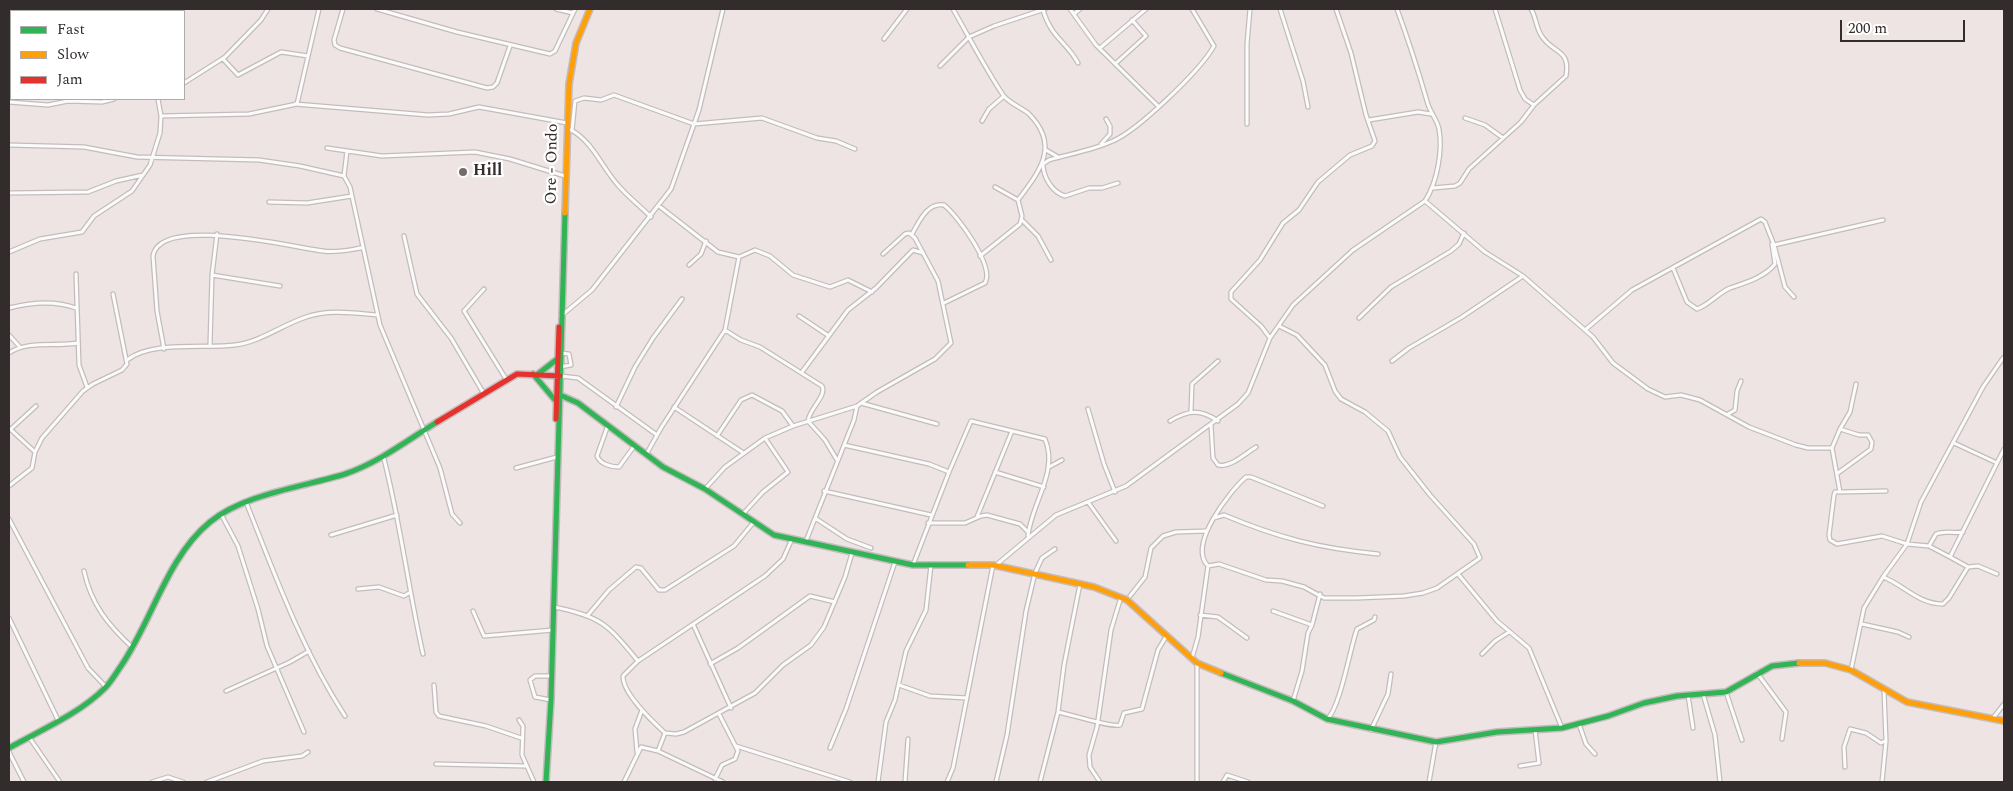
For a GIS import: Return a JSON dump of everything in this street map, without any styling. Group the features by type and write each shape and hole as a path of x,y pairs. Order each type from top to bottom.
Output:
{"main road":[{"name":"Ore - Ondo","path":"561,320 565,176 572,65 576,43 590,9"},
{"path":"558,437 555,400 560,367 561,320"},
{"path":"546,782 552,676 560,395 556,360 561,320"},
{"path":"536,374 556,360"},
{"path":"9,748 84,705 106,687 133,648 188,543 212,520 246,502 322,482 346,473 383,455 517,374 558,375"},
{"path":"536,374 555,400"},
{"path":"560,395 572,399 608,424 663,467 705,489 774,535 806,541 852,554 913,565 995,565 1080,583 1122,596 1168,635 1197,663 1293,701 1327,719 1371,730 1436,742 1488,733 1562,728 1608,716 1644,703 1688,695 1726,692 1772,666 1793,663 1825,663 1851,670 1884,690 1914,704 2004,721"}],"street":[{"path":"185,82 223,59 261,20 268,9"},
{"path":"295,104 300,101 319,9"},
{"path":"343,9 334,40 335,45 340,48 487,88 493,87 497,83 510,46"},
{"path":"377,9 392,11 510,46 550,54 554,52 574,11 556,9"},
{"path":"561,320 592,290 671,189 694,124 723,9"},
{"path":"884,39 907,9"},
{"path":"952,9 1004,96 1034,120 1042,135 1046,150 1043,164 1018,200 1022,220 1038,236 1051,260"},
{"path":"940,66 969,37 994,26 1044,9 1054,34 1074,55 1078,63"},
{"path":"1070,9 1100,48 1158,106"},
{"path":"1074,14 1080,9"},
{"path":"1100,48 1146,9"},
{"path":"1043,164 1058,157 1113,141 1148,118 1186,80 1214,46 1192,9"},
{"path":"1247,124 1247,44 1250,9"},
{"path":"1280,9 1303,81 1308,107"},
{"path":"1270,338 1261,326 1231,299 1231,292 1260,260 1283,223 1299,210 1318,182 1350,155 1374,144 1369,120 1336,9"},
{"path":"947,782 953,768 995,565 1056,515 1115,492 1218,421 1245,398 1270,338 1292,305 1353,250 1425,200 1433,188 1438,158 1439,130 1431,114 1397,9"},
{"path":"1495,9 1520,90 1525,99 1534,105"},
{"path":"1433,188 1454,186 1460,182 1469,169 1521,122 1534,105 1564,79 1567,68 1566,60 1562,53 1541,36 1531,9"},
{"path":"1115,64 1146,36 1132,20"},
{"path":"223,59 238,75 281,52 308,56"},
{"path":"568,128 575,101 584,98 601,100 614,94 694,124 737,118 762,118 855,149"},
{"path":"982,121 989,109 1004,96"},
{"path":"9,102 28,105 48,105 68,101 102,102 110,100"},
{"path":"9,252 40,239 82,232 94,216 132,191 154,158 161,116 158,100"},
{"path":"161,116 249,114 295,104 428,116 449,114 479,107 568,128 578,134 599,157 616,184 651,217"},
{"path":"1369,120 1418,112 1431,114"},
{"path":"1464,118 1485,125 1503,138"},
{"path":"1098,146 1110,134 1110,126 1106,119"},
{"path":"9,145 84,147 137,158 259,160 300,166 344,176 349,183 361,248 378,316 422,431 440,468 452,514 460,523"},
{"path":"327,148 382,156 475,152 510,159 565,176"},
{"path":"1046,150 1058,157"},
{"path":"344,176 347,151"},
{"path":"1043,164 1054,190 1065,196 1089,188 1102,188 1118,183"},
{"path":"9,193 88,192 116,181 143,175"},
{"path":"995,187 1018,200"},
{"path":"269,202 308,203 352,196"},
{"path":"1425,200 1485,252 1523,276 1585,330 1613,363 1648,389 1665,397 1681,396 1700,400 1757,431 1796,445 1808,448 1832,448"},
{"path":"912,234 927,210 934,205 944,204 966,229 980,256 987,275 985,283 944,303"},
{"path":"659,206 718,252 739,257 754,250 770,256 793,275 830,287 836,287 842,281 848,280 872,292"},
{"path":"1585,330 1632,290 1761,219 1765,222 1773,244 1785,287 1794,297"},
{"path":"980,256 1011,233 1022,220"},
{"path":"1773,244 1883,220"},
{"path":"164,349 157,311 154,250 159,244 173,239 217,234 325,252 361,248"},
{"path":"210,345 212,275 217,234"},
{"path":"883,254 905,234 912,234"},
{"path":"705,489 742,452 765,438 792,426 857,406 936,358 947,349 951,343 951,337 938,281 912,234"},
{"path":"1359,318 1391,287 1451,251 1459,244 1464,234"},
{"path":"404,236 417,294 451,338 484,394"},
{"path":"689,266 701,254 706,241"},
{"path":"1673,268 1687,302 1697,309 1705,306 1729,289 1770,270 1775,264 1773,244"},
{"path":"802,372 848,310 872,292 906,255 913,250 924,253"},
{"path":"647,453 674,407 726,330 739,257"},
{"path":"76,274 80,372 87,387"},
{"path":"212,275 280,286"},
{"path":"1392,362 1409,348 1462,317 1523,276"},
{"path":"484,289 464,311 506,380"},
{"path":"9,486 32,468 35,452 42,438 87,387 122,370 128,364 113,294"},
{"path":"616,407 635,366 652,338 682,299"},
{"path":"9,308 26,303 46,302 76,308"},
{"path":"127,360 138,354 164,349 245,343 319,314 347,313 378,316"},
{"path":"800,316 829,336"},
{"path":"1208,566 1212,564 1230,567 1266,580 1292,584 1320,594 1324,598 1404,596 1437,588 1480,558 1474,544 1430,495 1400,457 1388,431 1365,412 1341,399 1335,391 1325,366 1304,341 1292,331 1279,326"},
{"path":"726,330 741,340 760,347 802,372 824,389 808,416 808,421 825,440 838,461"},
{"path":"9,335 19,346"},
{"path":"9,353 19,346 59,346 78,343"},
{"path":"560,367 571,365 569,354 561,352"},
{"path":"1851,670 1864,608 1883,577 1907,544 1921,502 1983,387 2003,358"},
{"path":"1191,410 1192,384 1218,361"},
{"path":"558,375 578,378 657,435"},
{"path":"1727,414 1735,410 1737,391 1741,381"},
{"path":"1840,492 1832,448 1850,412 1856,384"},
{"path":"717,436 741,400 752,395 782,411 792,426"},
{"path":"861,403 937,424"},
{"path":"35,452 10,429 36,406"},
{"path":"806,541 824,491 854,420 857,406"},
{"path":"674,407 742,452"},
{"path":"1088,409 1104,464 1115,492"},
{"path":"1170,421 1191,410 1208,414 1218,421"},
{"path":"913,565 931,515 971,421 1045,439 1048,468 1044,487 1030,520 1028,537"},
{"path":"608,424 597,456 599,460 619,467 635,444"},
{"path":"1211,425 1213,458 1218,465 1224,466 1256,447"},
{"path":"1838,473 1871,449 1872,442 1868,435 1859,435 1840,430"},
{"path":"977,517 1012,431"},
{"path":"742,515 762,492 788,472 765,438"},
{"path":"1954,443 1997,463"},
{"path":"844,445 929,464 949,472"},
{"path":"1950,557 2004,449"},
{"path":"383,455 396,506 409,592 423,654"},
{"path":"516,468 557,457"},
{"path":"1048,468 1062,460"},
{"path":"995,472 1044,487"},
{"path":"1208,566 1204,562 1203,554 1206,531 1223,502 1246,477 1251,477 1323,506"},
{"path":"824,491 931,515"},
{"path":"1886,491 1835,492 1829,535 1833,542 1837,544 1882,536 1907,544 1929,546 1968,567 1978,566 1997,574"},
{"path":"246,502 272,574 321,677 345,716"},
{"path":"1088,502 1116,541"},
{"path":"221,514 238,546 276,668 304,732"},
{"path":"331,535 397,515"},
{"path":"928,523 965,523 977,517 987,515 1020,524 1026,528 1028,537"},
{"path":"1214,519 1224,515 1286,539 1316,546 1378,554"},
{"path":"815,518 847,539 871,548"},
{"path":"9,519 84,661 93,675 106,687"},
{"path":"588,614 609,590 636,567 641,568 659,590 665,590 734,546 754,523"},
{"path":"1130,596 1145,577 1151,548 1163,536 1176,532 1206,531"},
{"path":"1929,546 1936,534 1942,531 1954,534 1964,532"},
{"path":"792,539 783,559 765,576 638,661 623,676 622,679 642,710 664,733 676,734 684,732 731,708 754,693 783,665 811,645 821,634 852,554"},
{"path":"996,782 1007,735 1026,611 1035,573 1042,558 1055,549"},
{"path":"830,748 846,710 895,562"},
{"path":"878,782 886,722 899,684 906,651 926,610 931,565"},
{"path":"1192,658 1208,566"},
{"path":"1883,577 1894,581 1908,594 1926,602 1943,604 1949,598 1968,567"},
{"path":"84,571 95,604 108,623 133,648"},
{"path":"1458,574 1509,632 1526,644 1534,657 1562,728"},
{"path":"1040,782 1058,712 1064,664 1080,583"},
{"path":"358,589 379,587 404,596 409,592"},
{"path":"1293,701 1302,671 1308,632 1312,625 1320,594"},
{"path":"710,664 738,648 810,596 835,602"},
{"path":"1100,782 1090,767 1089,761 1098,721 1111,630 1122,596"},
{"path":"553,607 588,614 610,628 638,661"},
{"path":"473,611 484,636 553,630"},
{"path":"1273,611 1312,625"},
{"path":"1200,615 1218,617 1247,638"},
{"path":"1327,719 1338,699 1357,629 1374,620 1375,617"},
{"path":"9,618 59,720"},
{"path":"694,624 731,708"},
{"path":"1862,624 1898,632 1909,637"},
{"path":"1482,654 1495,641 1509,632"},
{"path":"1058,712 1117,727 1124,713 1142,709 1158,650 1168,635"},
{"path":"226,691 309,651"},
{"path":"1197,663 1197,782"},
{"path":"1757,673 1786,712 1782,739"},
{"path":"1371,730 1388,694 1390,674"},
{"path":"551,700 535,697 530,680 535,676 552,676"},
{"path":"899,684 930,696 967,698"},
{"path":"434,685 436,712 439,716 486,726 521,738"},
{"path":"1882,782 1886,740 1884,690"},
{"path":"1726,692 1742,740"},
{"path":"1703,694 1715,735 1720,782"},
{"path":"1688,695 1692,728"},
{"path":"1993,718 2004,704"},
{"path":"637,752 636,729 642,710"},
{"path":"715,779 722,765 737,756 736,746 719,714"},
{"path":"518,720 523,726 521,738 522,755 534,782"},
{"path":"1579,723 1586,744 1594,754"},
{"path":"1845,767 1844,747 1850,729 1866,733 1881,743 1886,740"},
{"path":"1520,766 1539,763 1535,730"},
{"path":"658,751 662,746 664,733"},
{"path":"29,736 60,782"},
{"path":"905,782 908,739"},
{"path":"1429,782 1436,742"},
{"path":"736,746 850,782"},
{"path":"624,782 641,747 658,751 723,782"},
{"path":"9,752 24,782"},
{"path":"206,782 263,761 302,756 308,752"},
{"path":"436,764 526,766"},
{"path":"1223,782 1228,774 1248,782"},
{"path":"152,782 168,777 183,782"}],"traffic: fast":[{"path":"546,782 551,700 565,213"},
{"path":"538,374 556,360"},
{"path":"533,374 555,400"},
{"path":"560,395 578,403 663,467 705,489 774,535 913,565 968,565"},
{"path":"9,748 72,714 107,686 132,648 182,553 195,536 210,522 224,512 257,498 345,474 369,464 437,422"},
{"path":"1221,673 1293,701 1327,719 1436,742 1497,732 1562,728 1608,716 1644,703 1677,696 1726,692 1772,666 1799,663"}],"traffic: slow":[{"path":"565,213 569,84 576,43 590,9"},
{"path":"968,565 993,565 1094,587 1127,600 1197,663 1221,673"},
{"path":"1799,663 1825,663 1851,670 1907,702 2004,721"}],"traffic: jam":[{"path":"556,419 559,327"},
{"path":"437,422 517,374 560,376"}],"place":[{"name":"Hill","path":"463,172"}]}
